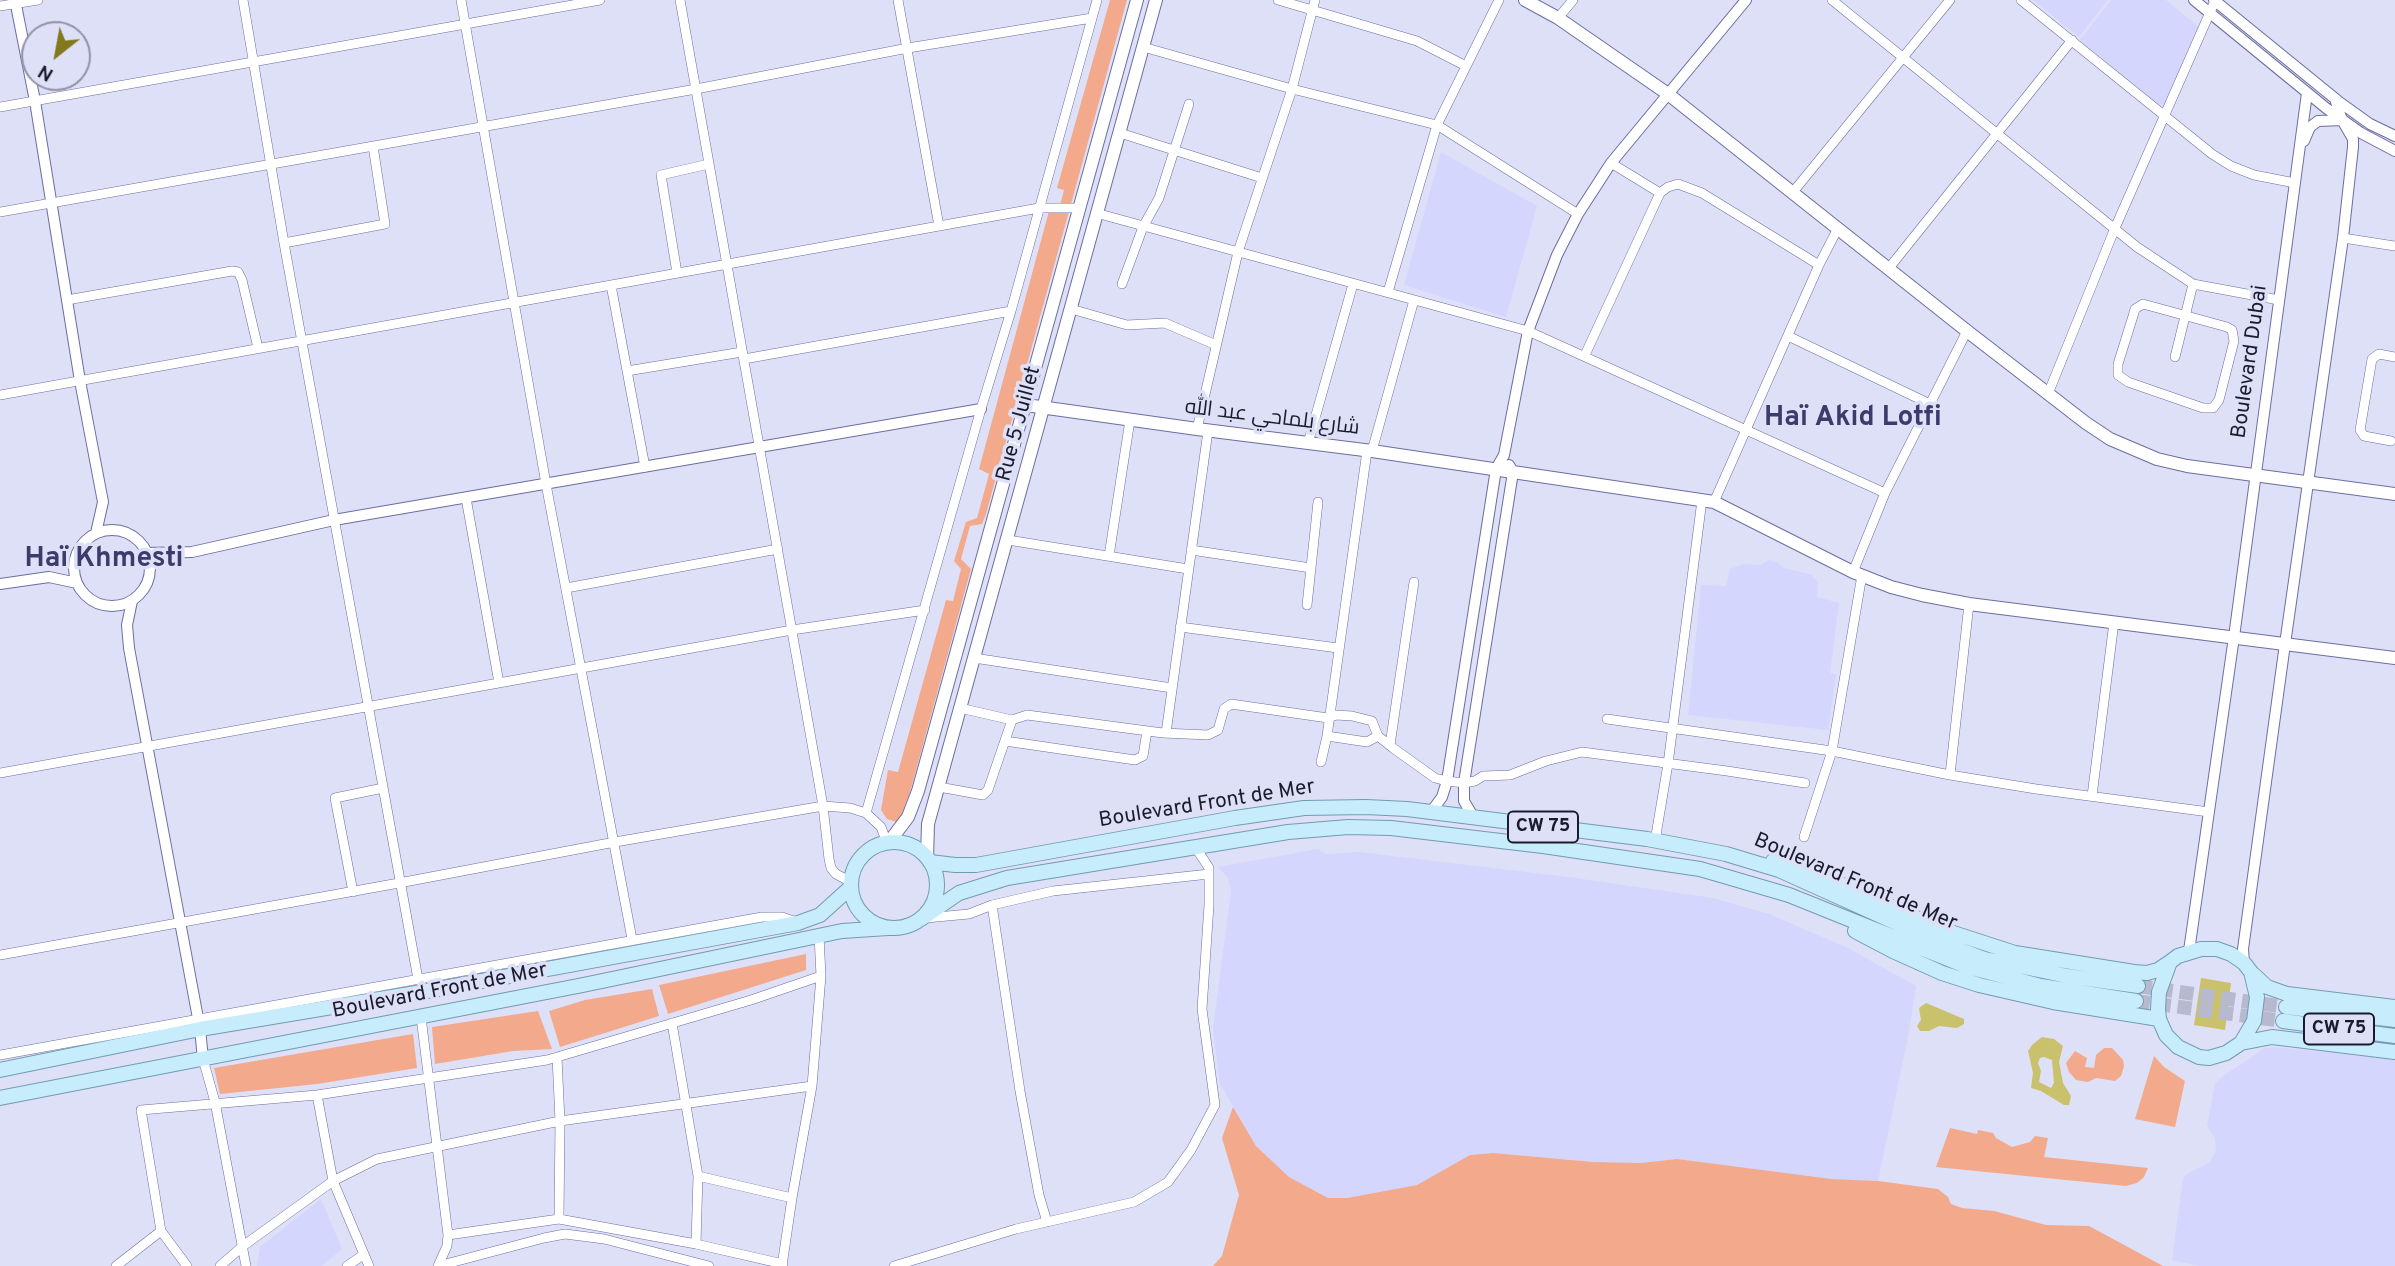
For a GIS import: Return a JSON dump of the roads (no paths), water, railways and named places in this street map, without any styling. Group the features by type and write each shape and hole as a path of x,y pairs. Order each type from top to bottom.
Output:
{"main road":[{"name":"Rue 5 Juillet","path":"888,843 908,817 918,790 1137,0"},
{"name":"Rue 5 Juillet","path":"929,860 928,824 1156,0"},
{"path":"1525,0 1558,19 1668,94 2048,394 2086,423 2130,449 2187,466 2308,480 2395,494"},
{"name":"شارع بلماحي عبد الله","path":"1026,404 1708,501 1858,574 1891,587 1969,604 2395,658"},
{"name":"Boulevard Front de Mer","path":"929,860 955,865 976,865 1304,808 1366,807 1431,812 1655,841 1726,854 1779,870 1929,938 1985,959 2137,993 2041,986 1969,967 1789,895"},
{"name":"CW 75","path":"921,919 959,893 988,882 1288,832 1348,827 1391,828 1556,847 1686,867 1789,895"},
{"path":"888,843 914,847 929,860 935,871 937,892 934,902 921,919 902,928 888,928 876,925 858,909 851,884 852,872 862,855 888,843"},
{"path":"1726,854 1763,858 1795,866 1941,929 2015,953 2147,973 2158,970 2189,951 2201,948 2217,949 2231,954 2267,987 2287,994 2395,1007"},
{"name":"Boulevard Front de Mer","path":"0,1070 200,1025 422,992 798,923 820,915 851,884"},
{"path":"1789,895 1893,951 1942,973 2019,996 2159,1019"},
{"name":"Boulevard Front de Mer","path":"0,1098 421,1017 842,931 888,928"},
{"path":"2170,962 2159,992 2159,1019 2166,1035 2178,1046 2199,1057 2208,1058 2225,1053 2241,1043 2272,1037 2395,1052"},
{"path":"2241,1043 2250,1030 2256,1009 2256,986 2247,967"},
{"name":"CW 75","path":"2395,1020 2285,1014 2395,1036"}],"street":[{"path":"0,6 38,0"},
{"path":"243,0 284,243 418,979"},
{"path":"461,0 546,484 632,939"},
{"path":"0,107 600,0"},
{"path":"680,0 823,806 831,868 851,884"},
{"path":"898,0 939,226"},
{"path":"866,813 1011,312 1097,0"},
{"path":"1278,0 1417,41 1466,66"},
{"path":"1166,733 1216,345 1238,252 1292,89 1315,0"},
{"path":"1388,292 1437,125 1499,0"},
{"path":"1558,19 1573,0"},
{"path":"1431,812 1442,797 1447,782 1496,469 1504,455 1528,331 1557,256 1578,214 1611,163 1745,0"},
{"path":"1832,0 2137,247 2193,284 2279,300"},
{"path":"1793,192 1950,0"},
{"path":"2021,0 2231,166 2254,175 2295,183"},
{"path":"2194,0 2342,120 2395,151"},
{"path":"2048,394 2115,228 2215,0 2335,99 2370,124 2395,136"},
{"path":"15,2 35,101 103,507 118,531"},
{"path":"0,212 696,89 908,48 1092,18"},
{"path":"1889,268 2072,40"},
{"path":"1143,47 1292,89 1437,125 1578,214"},
{"name":"Boulevard Dubai","path":"2189,951 2307,93"},
{"path":"2247,967 2245,935 2343,238 2353,147 2353,139 2342,120 2335,99"},
{"path":"1122,284 1143,227 1159,198 1189,104"},
{"path":"2297,163 2310,127 2318,121 2342,120 2370,124"},
{"path":"2353,147 2361,132"},
{"path":"1120,133 1262,178"},
{"path":"284,243 385,224 373,146"},
{"path":"1611,163 1660,193"},
{"path":"677,273 661,175 709,164"},
{"path":"1585,355 1660,193 1678,184 1702,193 1819,265"},
{"path":"0,395 1039,208 1079,208"},
{"path":"1096,213 1528,331 1885,493"},
{"path":"1655,841 1708,501 1746,429 1838,228"},
{"path":"2343,238 2395,246"},
{"path":"67,300 238,272 258,348"},
{"path":"1308,443 1353,284"},
{"path":"2175,357 2193,284"},
{"path":"611,285 645,467"},
{"path":"1321,762 1370,451 1414,300"},
{"path":"2139,305 2186,316 2227,327 2234,335 2219,400 2213,408 2203,408 2128,382 2118,375 2118,364 2139,305"},
{"path":"1070,309 1127,325 1165,323 1216,345"},
{"path":"627,371 1011,312"},
{"path":"1804,837 1832,751 1858,574 1885,493 1967,331"},
{"path":"1787,336 1930,404"},
{"path":"2391,440 2364,436 2360,430 2372,359 2379,354 2395,357"},
{"path":"147,553 180,553 334,520 981,409"},
{"path":"1109,556 1130,420"},
{"path":"1474,818 1464,801 1464,783 1513,472 1504,455"},
{"path":"466,498 499,683"},
{"path":"1307,605 1318,502"},
{"path":"103,507 96,533 80,548 75,562 77,583 94,602 111,606 132,601"},
{"path":"96,533 118,531 135,538 147,553 150,570 146,584 132,601 127,625 129,648 200,1025 203,1059 215,1102 246,1266"},
{"path":"1008,540 1188,569"},
{"path":"566,588 778,549"},
{"path":"1191,550 1311,568"},
{"path":"150,570 180,553"},
{"path":"49,578 75,562"},
{"path":"0,584 49,578 77,583"},
{"path":"1390,745 1414,582"},
{"path":"1951,775 1969,604"},
{"path":"111,606 127,625"},
{"path":"0,773 792,630 925,610"},
{"path":"2092,796 2114,622"},
{"path":"1180,627 1338,648"},
{"path":"974,658 1172,688"},
{"path":"960,708 1012,720 1027,715 1147,731 1211,735 1218,730 1224,709 1231,704 1328,718 1336,715 1352,716 1372,722 1378,736 1435,778 1447,782 1475,782 1483,776 1510,775 1546,761 1582,752 1805,783"},
{"path":"1607,719 1832,751 1951,775 2209,812"},
{"path":"939,787 983,796 988,790 1012,720"},
{"path":"1005,741 1135,760 1143,756 1147,731"},
{"path":"1327,736 1367,742 1378,736"},
{"path":"353,892 335,799 383,788"},
{"path":"0,955 823,806 850,808 866,813 881,827 888,843"},
{"path":"894,1266 1047,1222 1134,1202 1168,1182 1191,1150 1215,1105 1202,1009 1209,868 1196,848"},
{"path":"921,919 969,914 992,905 1053,891 1209,874"},
{"path":"992,905 1020,1091 1039,1195 1047,1222"},
{"path":"0,1055 200,1025 418,979 762,917 782,916 798,923"},
{"path":"448,1235 559,1219 696,1244 783,1265 812,1086 821,976 819,936"},
{"path":"187,1266 161,1231 141,1110 317,1095 557,1057 751,1000 821,976"},
{"path":"421,1017 448,1235 447,1246 438,1266"},
{"path":"672,1023 698,1176 696,1244"},
{"path":"557,1057 560,1121 559,1219"},
{"path":"220,1266 243,1246 334,1181 377,1159 560,1121 812,1086"},
{"path":"317,1095 334,1181 369,1266"},
{"path":"698,1176 792,1198"},
{"path":"116,1266 161,1231"},
{"path":"438,1266 565,1234 604,1239 709,1266"},
{"path":"347,1266 363,1255"}],"tunnel":[{"path":"2138,986 2286,1007"},
{"path":"2136,1001 2283,1021"}],"district":[{"name":"Haï Akid Lotfi","path":"1853,419"},
{"name":"Haï Khmesti","path":"104,560"}]}
